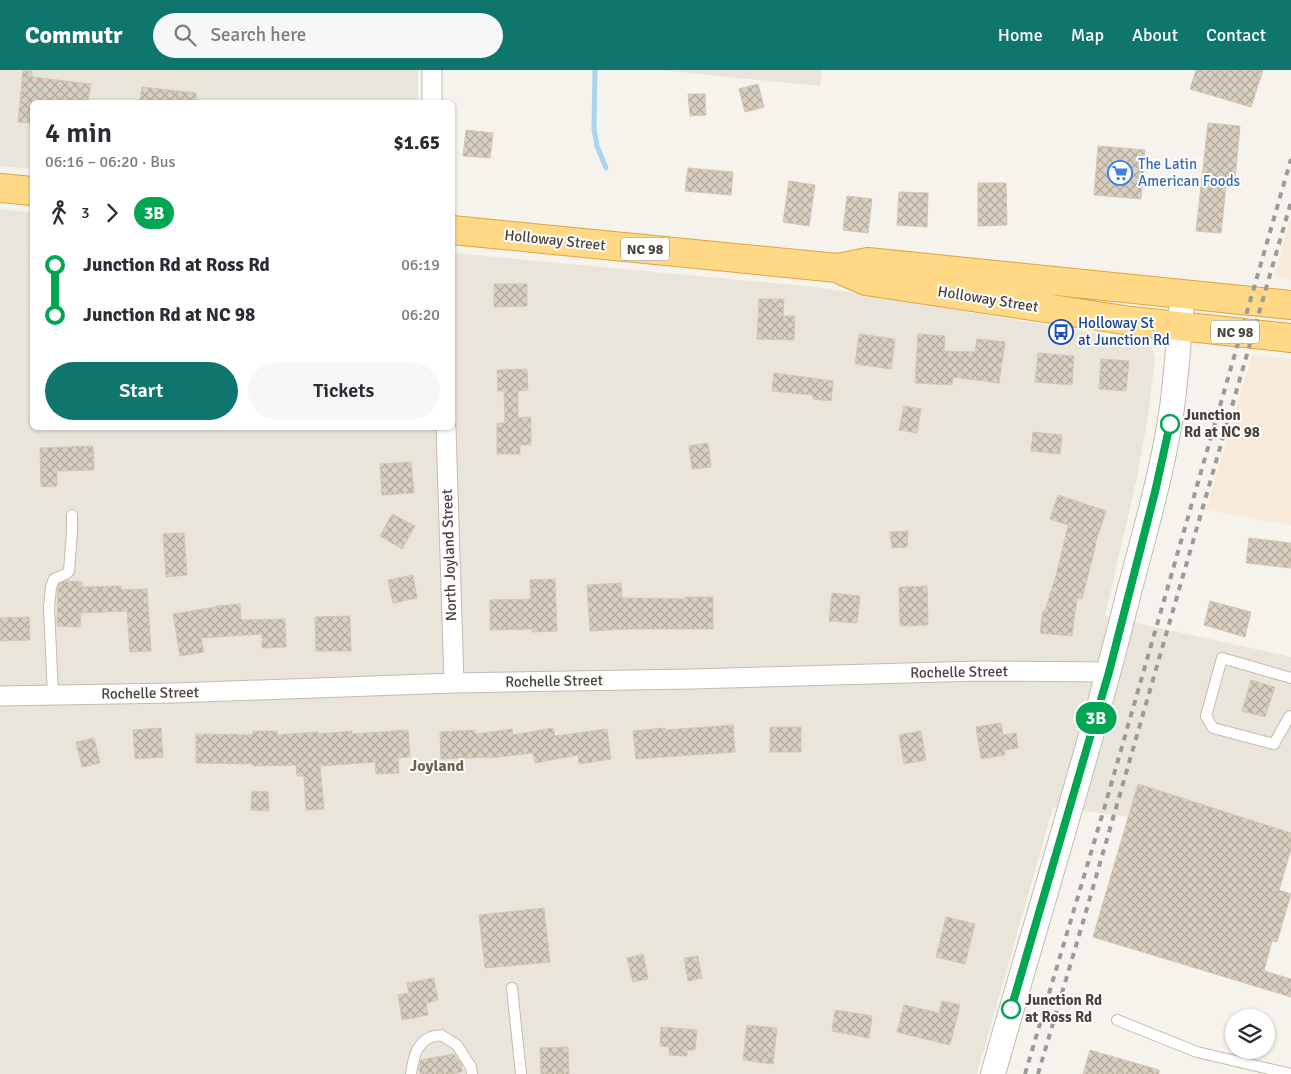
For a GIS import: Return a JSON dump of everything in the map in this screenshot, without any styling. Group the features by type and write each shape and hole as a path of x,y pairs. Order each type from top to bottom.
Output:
{"highway":[{"path":"0,188 30,191"},
{"name":"Holloway Street","path":"455,230 837,268 868,262 1291,305"},
{"name":"Holloway Street","path":"837,268 866,281 1131,321 1291,338"}],"street":[{"path":"432,70 432,100"},
{"path":"993,1074 1109,672 1163,457 1170,424 1183,294"},
{"name":"North Joyland Street","path":"446,430 454,683"},
{"name":"Rochelle Street","path":"0,696 980,671 1109,672"}],"lane":[{"path":"53,695 49,608 51,587 54,579 69,571 72,515"},
{"path":"1291,678 1222,658 1206,716 1213,728 1274,744 1291,716"},
{"path":"512,988 521,1074"},
{"path":"1117,1020 1197,1052 1291,1074"},
{"path":"411,1074 414,1054 420,1046 428,1038 441,1035 457,1045 471,1067 472,1074"}],"shaded area":[{"path":"0,70 418,70 418,100 30,100 30,169 0,166"},
{"path":"660,70 822,70 820,86"},
{"path":"0,209 30,213 30,430 455,430 455,253 816,287 1144,341 1152,348 1155,358 1148,416 1137,477 1105,616 1291,657 1291,838 1053,807 977,1074 0,1074"},
{"path":"1291,218 1291,281 1274,275"},
{"path":"1252,355 1291,359 1291,525 1206,510"}],"building":[{"path":"1196,70 1263,70 1251,107 1190,89"},
{"path":"23,71 32,71 32,77 91,84 88,100 30,100 30,123 18,122"},
{"path":"758,84 764,107 745,112 739,89"},
{"path":"142,87 196,93 196,100 140,100"},
{"path":"688,94 705,94 706,115 690,116"},
{"path":"1208,123 1240,126 1235,179 1227,178 1221,233 1196,231"},
{"path":"466,130 493,133 490,158 463,156"},
{"name":"The Latin American Foods","path":"1098,146 1145,150 1141,199 1094,195"},
{"path":"688,168 733,172 731,195 685,191"},
{"path":"789,181 815,185 809,226 783,222"},
{"path":"978,183 1006,183 1007,225 978,226"},
{"path":"899,192 928,193 927,227 897,225"},
{"path":"847,196 872,199 868,233 843,230"},
{"path":"494,284 527,284 527,306 494,307"},
{"path":"759,299 784,299 783,316 795,316 794,340 757,339"},
{"path":"859,334 895,339 891,369 855,364"},
{"path":"918,334 945,336 944,351 975,352 977,339 1005,342 999,383 953,377 952,385 915,383"},
{"path":"1038,353 1074,356 1072,385 1035,382"},
{"path":"1101,359 1129,361 1126,391 1099,389"},
{"path":"527,369 528,390 518,391 518,418 531,417 531,445 520,445 520,454 497,454 497,423 505,423 504,391 498,391 497,370"},
{"path":"774,373 833,381 831,401 813,399 813,395 772,391"},
{"path":"904,406 921,409 917,433 899,430"},
{"path":"1033,432 1062,435 1060,454 1031,451"},
{"path":"708,443 711,467 692,469 689,446"},
{"path":"93,446 94,470 57,471 57,486 41,487 40,448"},
{"path":"411,462 414,493 382,495 380,464"},
{"path":"1058,495 1106,511 1095,544 1082,599 1077,598 1072,636 1040,633 1043,611 1045,611 1057,572 1068,525 1050,519"},
{"path":"392,514 415,526 402,549 380,536"},
{"path":"908,531 907,547 892,548 890,532"},
{"path":"184,533 187,575 166,577 163,534"},
{"path":"1249,538 1291,543 1291,568 1246,563"},
{"path":"413,575 417,598 393,603 388,580"},
{"path":"555,579 557,631 532,632 532,629 490,630 490,600 531,599 530,580"},
{"path":"66,581 82,582 82,587 121,586 121,590 147,589 151,651 130,652 127,611 81,613 80,627 57,626 59,584"},
{"path":"621,583 622,598 685,599 685,597 713,597 713,629 590,631 587,585"},
{"path":"927,586 928,625 900,626 899,587"},
{"path":"832,593 860,596 857,623 829,621"},
{"path":"1210,601 1251,612 1245,637 1204,625"},
{"path":"240,604 241,620 285,619 286,647 262,648 262,634 201,638 204,652 180,656 173,614 216,606"},
{"path":"350,616 351,651 316,651 315,617"},
{"path":"29,617 30,640 0,641 0,618"},
{"path":"1251,680 1275,687 1265,717 1242,711"},
{"path":"1001,723 1003,735 1016,733 1018,748 1004,750 1005,755 981,759 976,727"},
{"path":"733,725 735,752 636,759 633,731"},
{"path":"770,727 801,727 801,752 770,752"},
{"path":"161,728 163,757 135,759 133,730"},
{"path":"553,728 555,736 607,729 611,759 579,764 578,755 535,763 533,753 490,758 441,759 440,732 475,730 475,734 512,729 513,735"},
{"path":"408,730 410,757 398,758 399,773 376,774 375,762 320,766 324,809 306,810 304,776 297,776 296,765 253,766 253,764 196,763 196,734 253,735 253,731 277,731 277,735 352,731 352,734"},
{"path":"921,731 926,760 904,764 899,735"},
{"path":"94,738 100,763 82,767 76,742"},
{"path":"1138,784 1291,833 1291,849 1279,890 1291,894 1277,942 1272,941 1264,971 1291,979 1291,997 1093,937"},
{"path":"252,791 268,792 269,811 251,810"},
{"path":"544,908 550,962 485,968 479,915"},
{"path":"946,917 975,924 965,964 936,957"},
{"path":"643,954 648,979 633,982 627,958"},
{"path":"698,956 702,978 688,981 684,958"},
{"path":"434,978 438,1000 426,1003 428,1015 402,1020 398,995 409,993 407,983"},
{"path":"942,1001 960,1005 950,1045 897,1032 904,1005 939,1013"},
{"path":"835,1010 872,1016 869,1038 832,1031"},
{"path":"747,1025 777,1028 773,1064 743,1060"},
{"path":"661,1027 697,1030 695,1050 687,1050 687,1056 669,1055 669,1047 660,1046"},
{"path":"568,1047 569,1074 541,1074 540,1048"},
{"path":"1090,1050 1159,1070 1159,1074 1083,1074"},
{"path":"454,1054 461,1064 462,1072 420,1074 421,1060"}],"waterway":[{"path":"595,70 594,129 597,146 606,168"}],"railway":[{"path":"1025,1074 1104,809 1291,159"},
{"path":"1038,1074 1291,202"}],"bus line":[{"name":"3B","path":"1011,1009 1109,672 1155,492 1170,424"}],"place":[{"name":"The Latin American Foods","path":"1120,173"},
{"name":"Holloway St at Junction Rd","path":"1061,332"},
{"name":"Junction Rd at NC 98","path":"1170,424"},
{"name":"Junction Rd at Ross Rd","path":"1011,1009"}],"district":[{"name":"Joyland","path":"437,766"}]}
